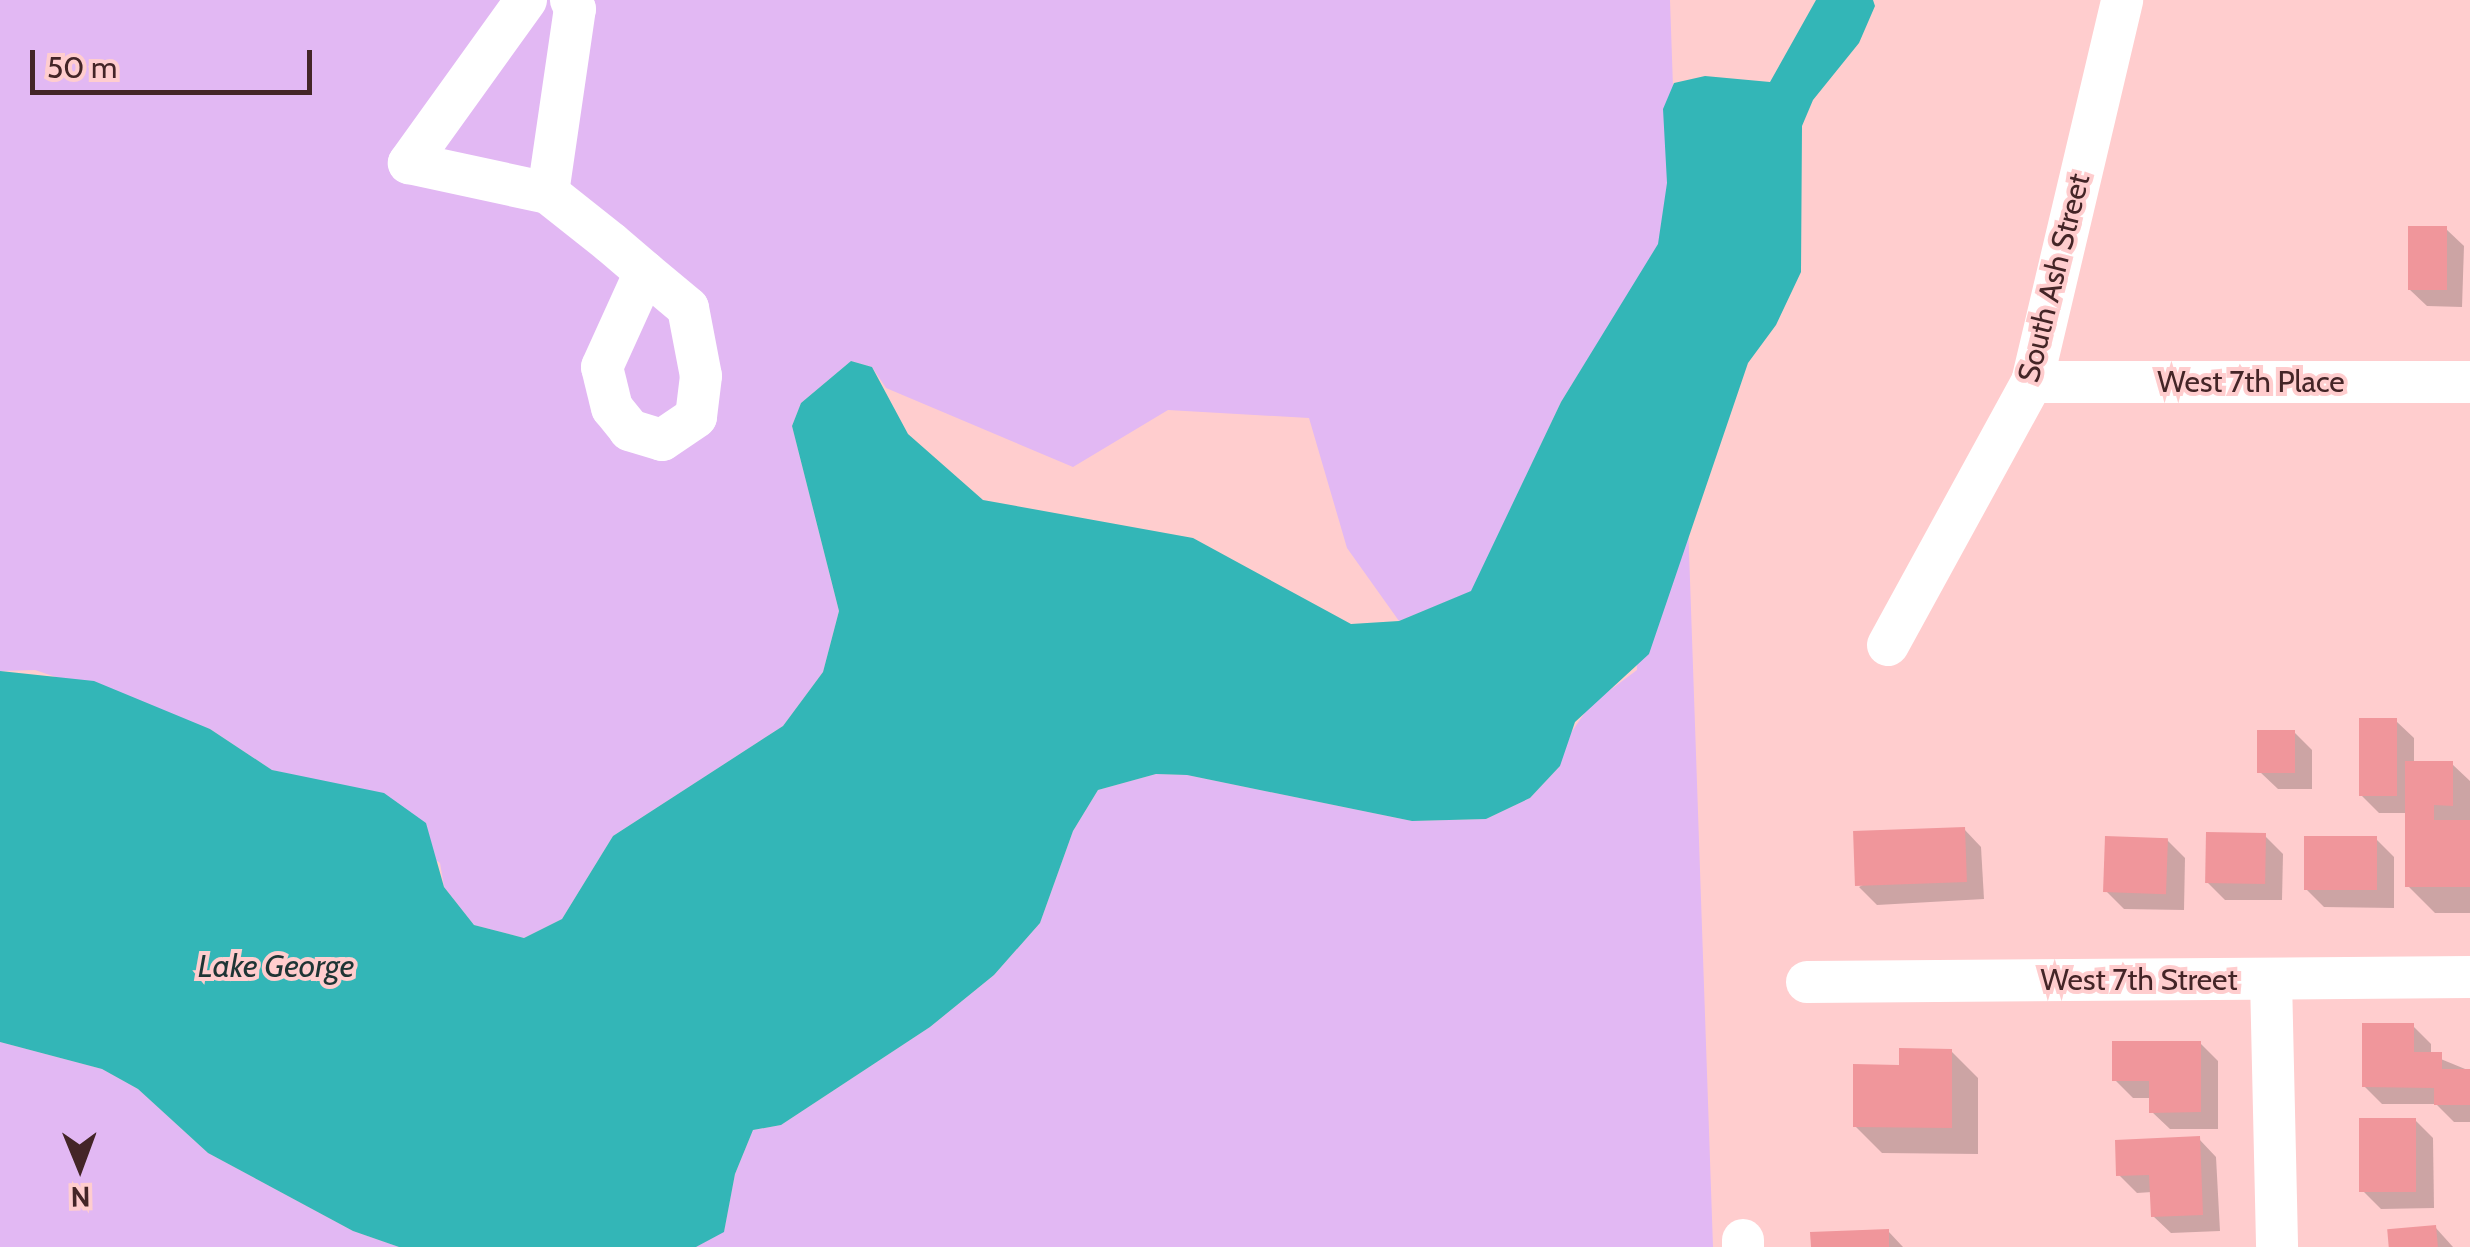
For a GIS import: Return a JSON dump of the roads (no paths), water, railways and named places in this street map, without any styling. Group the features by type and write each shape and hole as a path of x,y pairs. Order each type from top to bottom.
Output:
{"street":[{"path":"526,0 409,162 548,193 646,272"},
{"path":"548,193 575,9 571,0"},
{"name":"South Ash Street","path":"1888,645 2032,382 2122,0"},
{"name":"West 7th Place","path":"2032,382 2470,382"},
{"name":"West 7th Street","path":"1808,982 2470,976"},
{"path":"2271,979 2277,1247"}],"water":[{"name":"Lake George","path":"1816,0 1873,0 1875,6 1859,43 1813,100 1802,126 1801,272 1776,325 1748,363 1649,654 1575,722 1560,766 1530,798 1486,819 1412,821 1187,775 1156,774 1098,790 1073,831 1040,923 994,975 930,1027 781,1125 753,1130 735,1174 724,1232 696,1247 399,1247 353,1231 208,1153 138,1089 102,1069 0,1042 0,671 94,681 210,729 272,770 384,793 426,823 444,887 474,925 524,938 562,919 613,836 783,726 823,672 839,611 792,426 801,403 851,361 872,367 908,434 983,500 1193,538 1351,624 1399,621 1471,591 1561,402 1658,244 1667,183 1663,109 1674,83 1705,76 1770,82"}]}
